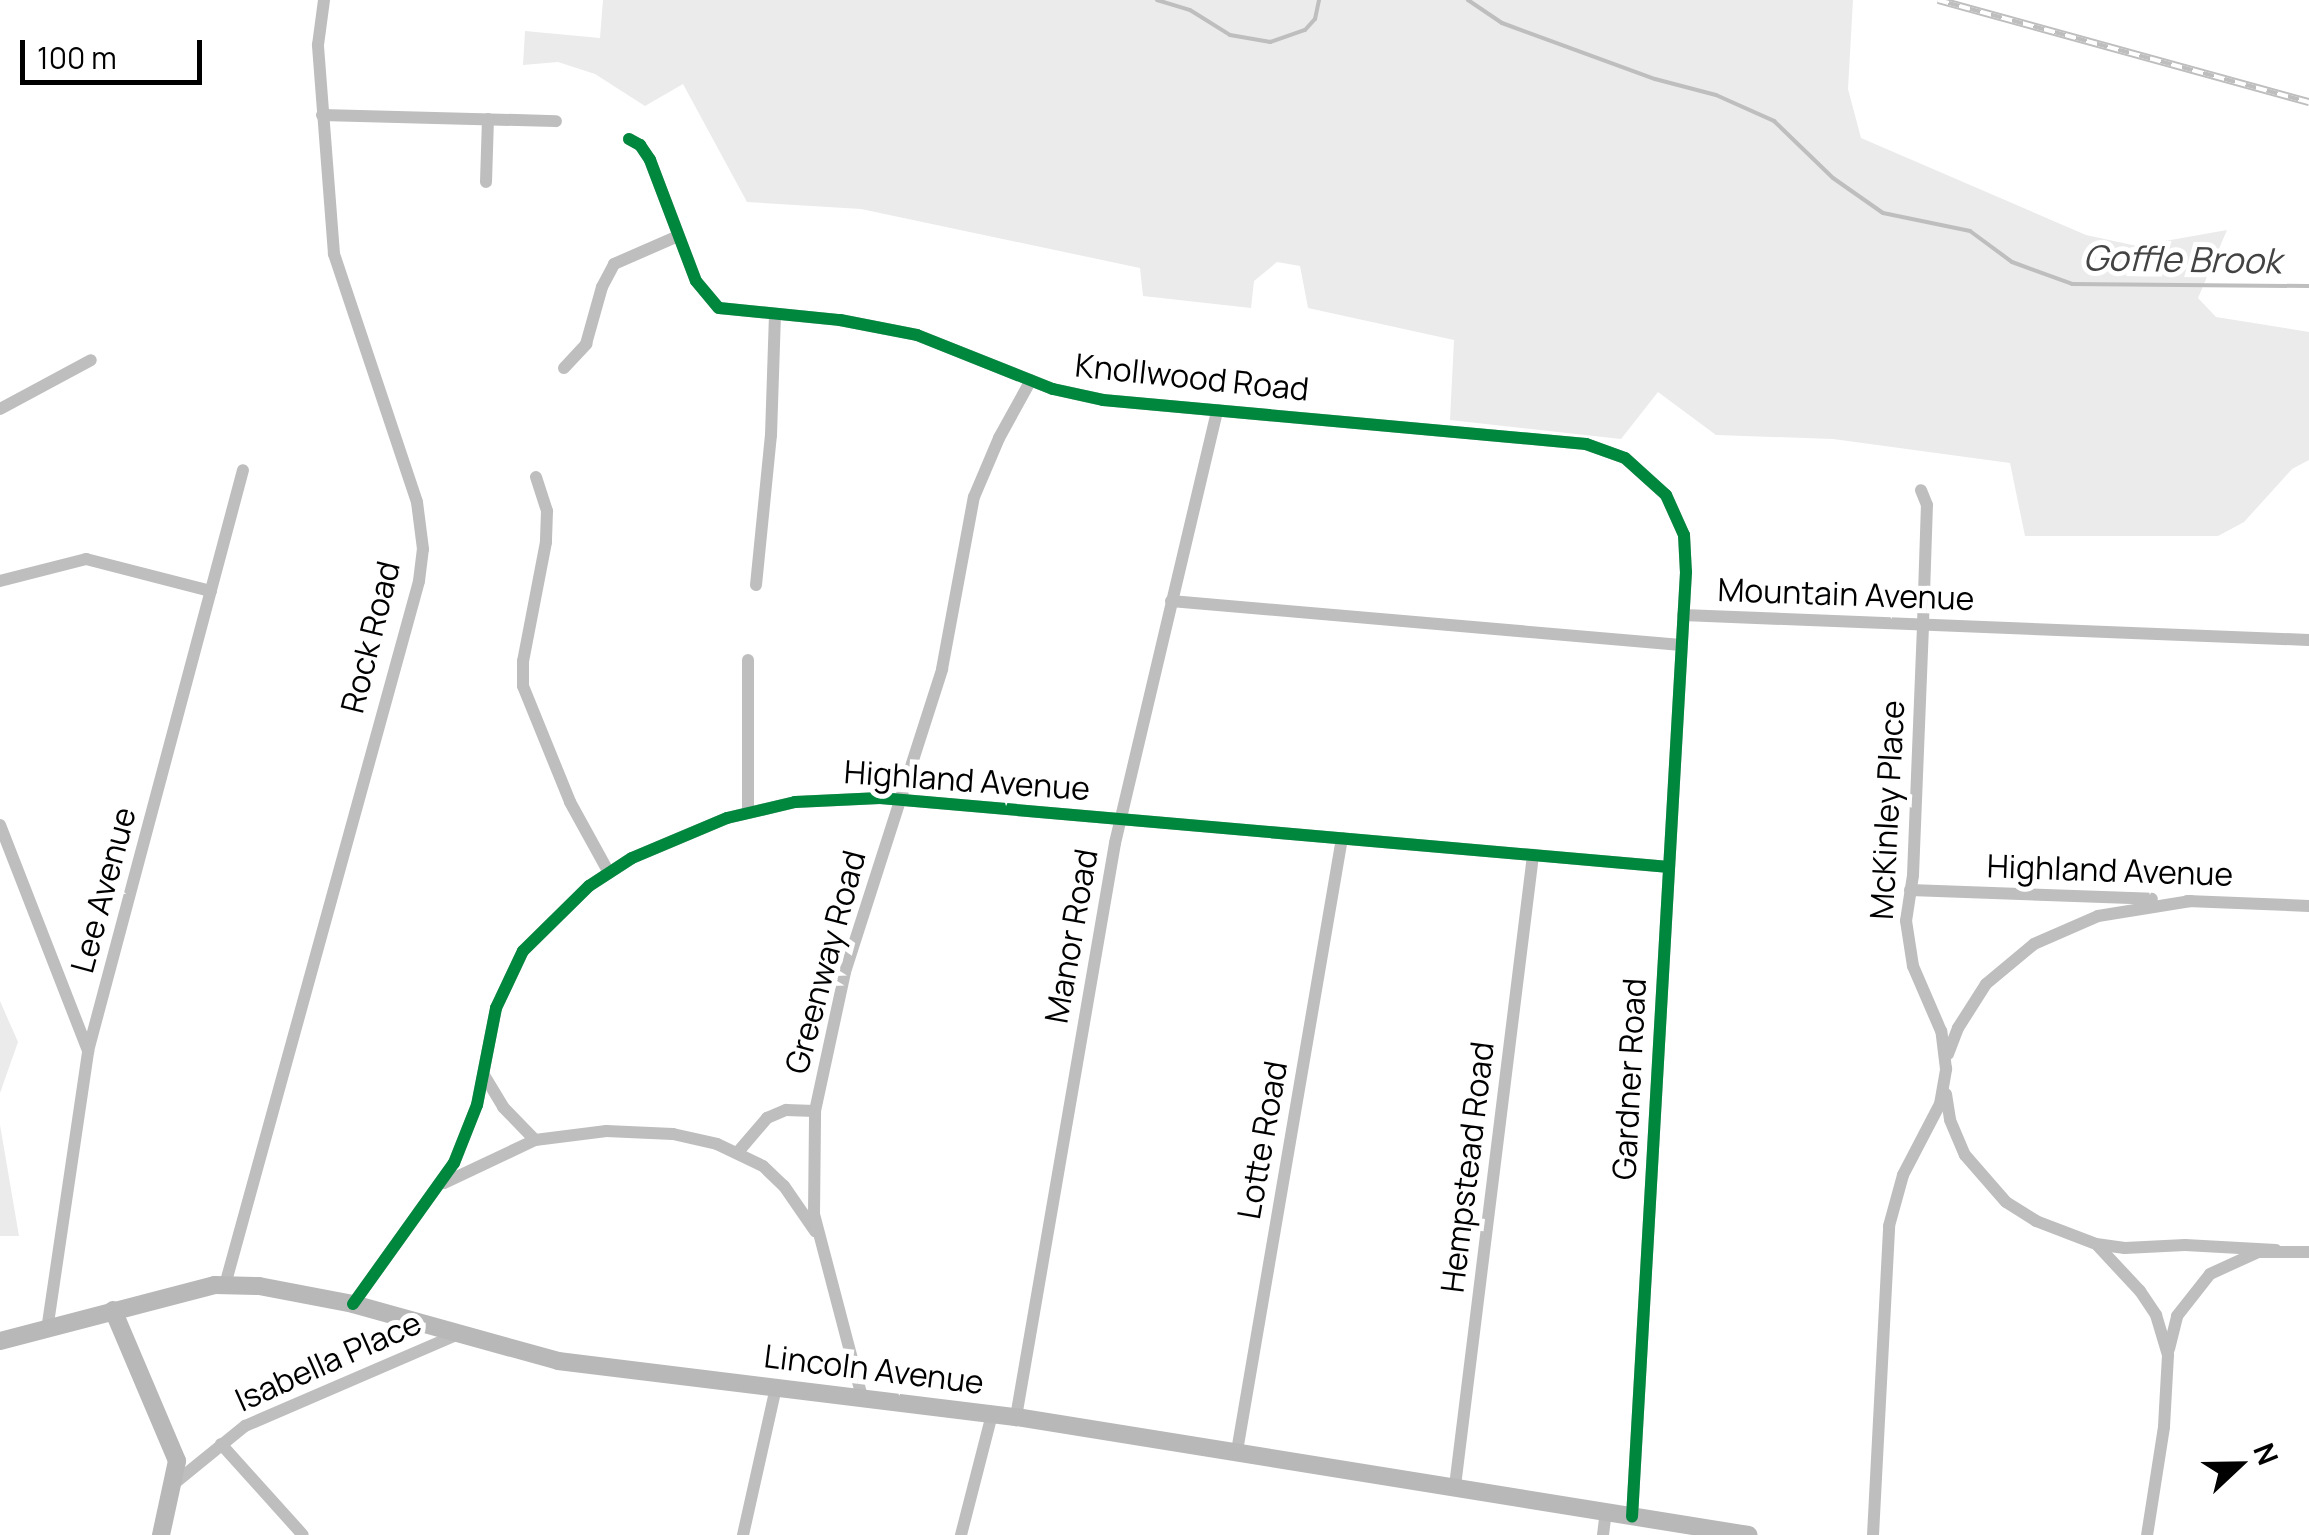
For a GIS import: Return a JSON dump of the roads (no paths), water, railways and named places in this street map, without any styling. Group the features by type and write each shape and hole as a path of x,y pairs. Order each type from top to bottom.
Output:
{"main road":[{"name":"Lincoln Avenue","path":"0,1341 225,1285 259,1286 353,1304 558,1361 1016,1417 1749,1535"},
{"path":"113,1310 177,1461 176,1482 161,1535"}],"street":[{"name":"Rock Road","path":"225,1285 419,581 422,548 417,502 340,281 328,221 318,30 324,0"},
{"path":"322,115 556,121"},
{"path":"486,182 488,119"},
{"name":"Knollwood Road","path":"629,140 640,145 650,160 696,282 713,305 740,313 840,320 917,335 1031,380 1087,397 1568,442 1614,453 1655,482 1675,510 1686,552 1683,615"},
{"path":"564,368 586,344 602,286 614,264 678,236"},
{"path":"756,585 771,435 775,315"},
{"path":"0,408 90,360"},
{"name":"Greenway Road","path":"862,1397 822,1246 812,1184 815,1112 845,972 942,669 974,497 999,438 1031,380"},
{"name":"Manor Road","path":"1016,1417 1120,818 1216,410"},
{"name":"Lee Avenue","path":"47,1330 88,1051 242,470"},
{"path":"536,477 548,510 546,542 523,661 523,686 562,785 608,873"},
{"name":"McKinley Place","path":"1873,1535 1888,1226 1903,1175 1940,1104 1946,1069 1941,1031 1913,966 1906,921 1923,624 1926,505 1921,490"},
{"path":"0,581 86,559 211,590"},
{"path":"1171,601 1681,645"},
{"name":"Mountain Avenue","path":"1681,645 1683,615 2309,640"},
{"name":"Gardner Road","path":"1632,1516 1681,645"},
{"path":"748,660 748,813"},
{"name":"Highland Avenue","path":"353,1304 443,1184 467,1134 484,1074 496,1008 524,951 570,901 608,873 663,843 748,813 827,798 900,799 1669,867"},
{"path":"0,825 88,1051"},
{"name":"Lotte Road","path":"1237,1451 1342,838"},
{"name":"Hempstead Road","path":"1455,1486 1533,855"},
{"name":"Highland Avenue","path":"1910,890 2309,906"},
{"path":"2190,901 2098,916 2067,927 2006,963 1986,984 1958,1028 1946,1069 1955,1134 1984,1179 2006,1202 2036,1222 2096,1244 2309,1252"},
{"path":"484,1074 502,1107 535,1140"},
{"path":"738,1152 768,1118 786,1110 815,1112"},
{"path":"443,1184 535,1140 583,1132 644,1132 698,1139 738,1152 784,1186 822,1246"},
{"path":"2096,1244 2140,1291 2156,1316 2168,1355"},
{"path":"2148,1535 2164,1426 2168,1355 2177,1316 2198,1286 2241,1256 2276,1250"},
{"name":"Isabella Place","path":"176,1482 245,1426 459,1334"},
{"path":"743,1535 776,1387"},
{"path":"961,1535 992,1414"},
{"path":"221,1444 303,1535"},
{"path":"1603,1535 1606,1512"}],"waterway":[{"name":"Goffle Brook","path":"1157,0 1190,10 1230,35 1270,42 1305,30 1315,19 1319,0"},
{"name":"Goffle Brook","path":"1468,0 1502,23 1655,79 1716,95 1774,121 1833,178 1883,213 1970,231 2012,262 2072,284 2309,286"}],"railway":[{"path":"1938,0 2309,102"}]}
